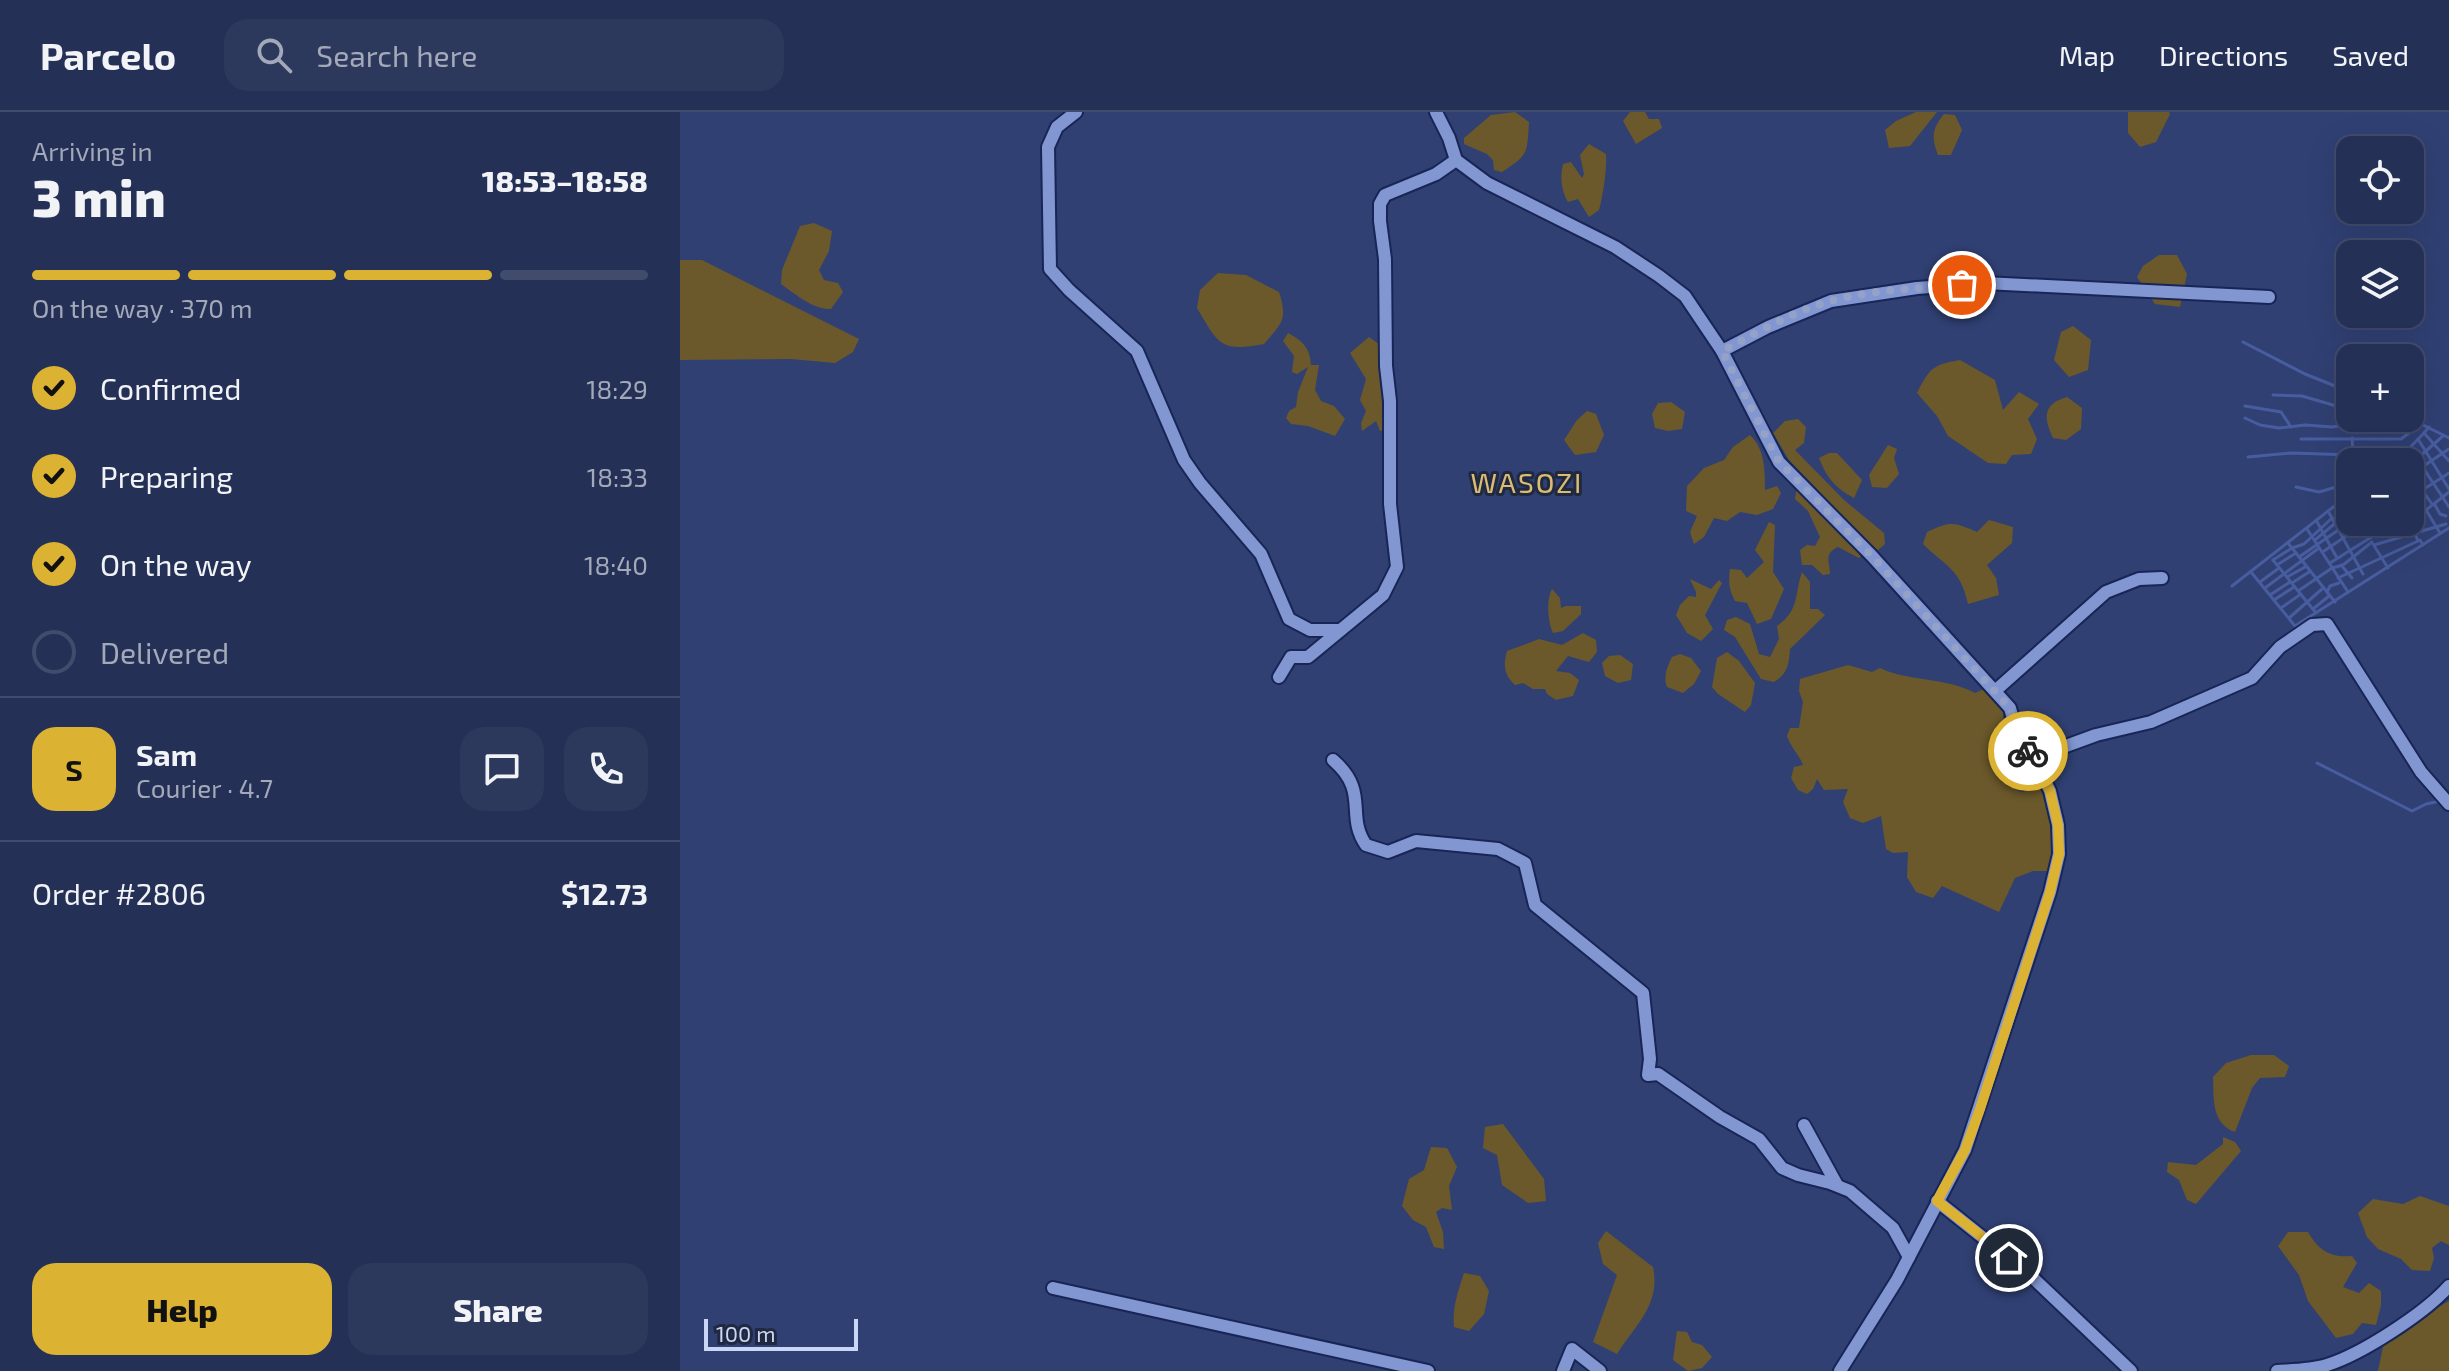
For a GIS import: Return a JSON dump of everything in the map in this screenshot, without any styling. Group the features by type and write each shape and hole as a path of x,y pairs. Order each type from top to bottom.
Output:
{"street":[{"path":"1076,112 1057,127 1048,147 1050,269 1137,351 1184,460 1261,554 1289,619 1310,630 1340,630"},
{"path":"1436,112 1456,160 1505,194 1615,247 1685,296 1722,351 1779,462 1871,555 2010,708 2018,737 2050,791 2058,825 2059,854 2042,918 1980,1109 1965,1150 1909,1257 1840,1371"},
{"path":"1279,677 1291,657 1308,657 1383,595 1397,567 1390,504 1390,401 1380,204 1385,195 1436,174 1456,160"},
{"path":"1722,351 1768,327 1831,301 1917,288 1985,283 2269,297"},
{"path":"1995,691 2106,592 2139,579 2162,578"},
{"path":"2033,758 2096,735 2151,722 2252,678 2280,647 2312,625 2327,624 2421,772 2449,804"},
{"path":"1333,760 1351,779 1356,795 1359,831 1366,845 1388,852 1409,842 1424,841 1498,849 1522,860 1527,867 1535,905 1643,993 1650,1059 1648,1075 1658,1074 1720,1117 1759,1139 1782,1168 1837,1185 1858,1198 1893,1228 1909,1257"},
{"path":"1804,1125 1837,1185"},
{"path":"1937,1201 2030,1275 2131,1371"},
{"path":"2277,1371 2324,1366 2342,1360 2422,1312 2449,1286"},
{"path":"1053,1288 1428,1371"},
{"path":"1563,1371 1572,1349 1600,1371"}],"shaded area":[{"path":"1515,112 1529,122 1526,148 1511,166 1502,172 1494,170 1493,160 1464,144 1464,138 1491,115"},
{"path":"1630,112 1645,112 1649,119 1659,119 1662,128 1636,144 1623,121"},
{"path":"1916,112 1937,112 1910,146 1889,148 1885,130"},
{"path":"2128,112 2170,114 2156,142 2140,147 2128,133"},
{"path":"1944,114 1955,115 1962,130 1951,155 1938,155 1934,143 1935,129"},
{"path":"1589,144 1606,154 1606,160 1599,210 1589,217 1578,199 1568,202 1561,178 1563,164 1571,162 1582,178 1580,155"},
{"path":"814,223 832,231 829,251 819,270 824,280 838,283 843,292 831,309 811,304 781,284 782,270 800,226"},
{"path":"2159,255 2177,255 2187,274 2180,307 2155,304 2137,277 2143,266"},
{"path":"680,260 702,260 859,339 853,352 835,363 791,359 680,360"},
{"path":"1218,273 1246,275 1279,292 1282,321 1264,344 1229,346 1216,338 1197,308 1200,290"},
{"path":"2073,326 2091,340 2088,370 2069,377 2054,360 2061,332"},
{"path":"1288,333 1305,346 1311,365 1319,365 1315,390 1321,401 1334,406 1345,419 1335,436 1308,426 1291,424 1286,418 1289,411 1296,407 1308,367 1297,374 1292,372 1294,356 1283,341"},
{"path":"1369,337 1380,345 1388,429 1380,431 1376,421 1362,431 1361,423 1366,411 1360,400 1366,379 1350,353"},
{"path":"1960,360 1995,380 2003,410 2019,392 2039,404 2028,419 2037,439 2031,454 2012,455 2006,464 1988,463 1948,436 1937,416 1917,393 1933,369"},
{"path":"2067,397 2082,408 2081,429 2066,440 2053,438 2047,412 2053,403"},
{"path":"1671,402 1685,412 1682,429 1668,431 1655,428 1652,414 1658,403"},
{"path":"1587,411 1596,414 1604,435 1596,452 1575,455 1564,440"},
{"path":"1798,419 1806,427 1804,443 1795,450 1844,500 1884,533 1885,544 1878,550 1789,460 1773,433 1785,421"},
{"path":"1750,435 1761,453 1765,490 1777,486 1781,493 1773,509 1757,515 1740,512 1727,521 1714,518 1704,537 1694,544 1690,532 1697,516 1686,511 1687,486 1704,468 1724,460 1733,447"},
{"path":"1888,445 1897,449 1894,458 1899,474 1887,488 1872,487 1869,475"},
{"path":"1837,453 1862,480 1854,498 1832,482 1825,471 1819,458"},
{"path":"1797,486 1862,555 1859,558 1838,547 1829,555 1830,574 1823,575 1812,565 1802,565 1800,550 1807,545 1815,546 1820,537 1808,511 1795,499"},
{"path":"1989,520 2013,527 2012,543 1987,565 1996,578 1999,595 1968,604 1956,575 1923,544 1927,532 1942,526 1952,524 1977,532"},
{"path":"1769,522 1775,525 1773,572 1784,589 1771,619 1757,624 1747,603 1735,601 1729,573 1730,569 1741,570 1747,578 1764,562 1755,550"},
{"path":"1802,572 1810,582 1810,609 1818,609 1825,615 1790,649 1782,676 1774,682 1761,679 1735,637 1724,630 1727,620 1736,617 1750,624 1759,654 1770,657 1779,639 1777,626 1793,608"},
{"path":"1690,579 1711,589 1719,580 1722,583 1705,615 1713,629 1701,641 1687,633 1676,615 1689,596 1696,597"},
{"path":"1552,589 1560,598 1561,608 1581,606 1581,614 1563,631 1553,633 1548,611"},
{"path":"1583,633 1596,640 1597,652 1589,662 1568,656 1556,671 1570,673 1579,680 1573,696 1556,700 1545,689 1533,689 1523,683 1515,685 1507,674 1507,651 1539,639 1562,645"},
{"path":"1727,652 1739,661 1755,683 1751,705 1745,712 1712,687 1717,658"},
{"path":"1680,654 1691,658 1701,671 1694,684 1683,693 1667,687 1665,680 1672,657"},
{"path":"1620,655 1633,664 1631,680 1618,683 1605,676 1602,663 1609,656"},
{"path":"1848,665 1872,672 1880,668 1903,676 1952,684 1975,693 1984,689 2003,708 2011,760 2019,772 2018,791 2024,792 2027,783 2010,721 2019,726 2036,745 2050,771 2058,796 2052,871 2033,871 2015,878 1999,912 1942,886 1933,898 1916,892 1907,877 1908,852 1893,853 1886,849 1881,816 1863,823 1850,818 1843,802 1848,789 1824,790 1817,779 1807,794 1798,790 1791,778 1794,767 1803,765 1787,736 1790,728 1799,728 1803,702 1799,691 1800,679"},
{"path":"2251,1055 2274,1055 2289,1066 2285,1077 2260,1078 2252,1088 2235,1132 2227,1128 2218,1116 2213,1077 2226,1063"},
{"path":"1503,1124 1544,1179 1546,1201 1528,1203 1502,1185 1497,1155 1483,1148 1485,1127"},
{"path":"2223,1137 2235,1142 2241,1151 2196,1204 2187,1200 2179,1180 2167,1172 2168,1162 2196,1165 2223,1144"},
{"path":"1431,1147 1447,1148 1457,1167 1449,1186 1452,1210 1442,1208 1436,1212 1443,1232 1444,1249 1434,1247 1426,1227 1413,1220 1402,1206 1409,1179 1424,1170"},
{"path":"2420,1196 2449,1206 2449,1245 2441,1241 2432,1248 2434,1258 2430,1271 2412,1270 2401,1259 2378,1249 2367,1237 2358,1213 2373,1199 2403,1204"},
{"path":"1606,1231 1653,1267 1650,1304 1617,1354 1593,1342 1617,1275 1603,1264 1598,1243"},
{"path":"2288,1232 2308,1232 2326,1252 2352,1256 2357,1263 2343,1287 2359,1293 2369,1283 2381,1291 2376,1325 2362,1323 2353,1334 2336,1338 2308,1301 2299,1275 2278,1246"},
{"path":"1464,1273 1480,1276 1489,1291 1484,1314 1469,1331 1454,1327 1455,1306"},
{"path":"2449,1301 2449,1371 2378,1371 2383,1347 2397,1331"},
{"path":"1677,1331 1687,1332 1692,1342 1702,1345 1712,1357 1702,1368 1688,1371 1673,1360"}],"waterway":[{"path":"2243,342 2336,386"},
{"path":"2273,395 2302,396 2336,406"},
{"path":"2245,406 2281,412 2291,427"},
{"path":"2245,418 2260,425 2279,428 2336,426"},
{"path":"2301,439 2401,439 2421,424 2449,438"},
{"path":"2429,427 2424,433 2449,461"},
{"path":"2410,448 2424,433"},
{"path":"2424,453 2443,436"},
{"path":"2248,457 2291,453 2353,455 2352,438"},
{"path":"2418,439 2449,489"},
{"path":"2424,466 2449,449"},
{"path":"2424,469 2449,507"},
{"path":"2424,489 2449,473"},
{"path":"2296,487 2319,492 2336,487"},
{"path":"2424,511 2449,492"},
{"path":"2424,493 2440,514 2446,516"},
{"path":"2232,586 2336,505"},
{"path":"2424,508 2440,533"},
{"path":"2328,511 2363,574"},
{"path":"2273,560 2304,544 2332,518"},
{"path":"2316,520 2337,558"},
{"path":"2315,540 2336,523"},
{"path":"2374,545 2446,524"},
{"path":"2251,572 2295,626 2449,528"},
{"path":"2307,529 2348,592"},
{"path":"2299,557 2336,532"},
{"path":"2324,551 2346,536"},
{"path":"2330,563 2374,536"},
{"path":"2416,536 2423,545"},
{"path":"2338,578 2418,541"},
{"path":"2298,591 2332,568 2343,565 2372,542"},
{"path":"2288,543 2335,602"},
{"path":"2373,544 2388,568"},
{"path":"2265,588 2319,548"},
{"path":"2277,565 2296,553"},
{"path":"2273,560 2316,613"},
{"path":"2341,565 2352,578"},
{"path":"2287,577 2305,567"},
{"path":"2260,582 2279,568"},
{"path":"2292,583 2309,572"},
{"path":"2270,595 2290,582"},
{"path":"2327,592 2330,586 2339,583"},
{"path":"2274,600 2294,587"},
{"path":"2289,618 2322,589"},
{"path":"2281,608 2301,594"},
{"path":"2313,609 2329,596"},
{"path":"2317,763 2412,811 2440,801"}],"way so far":[{"path":"1962,285 1867,294 1831,301 1768,327 1722,351 1779,462 1871,555 2010,708 2018,737 2028,751"}],"district":[{"name":"WASOZI","path":"1527,483"}],"route":[{"path":"2009,1258 1937,1201 1965,1150 1980,1109 2030,957 2059,854 2058,825 2050,791 2028,751"}]}
